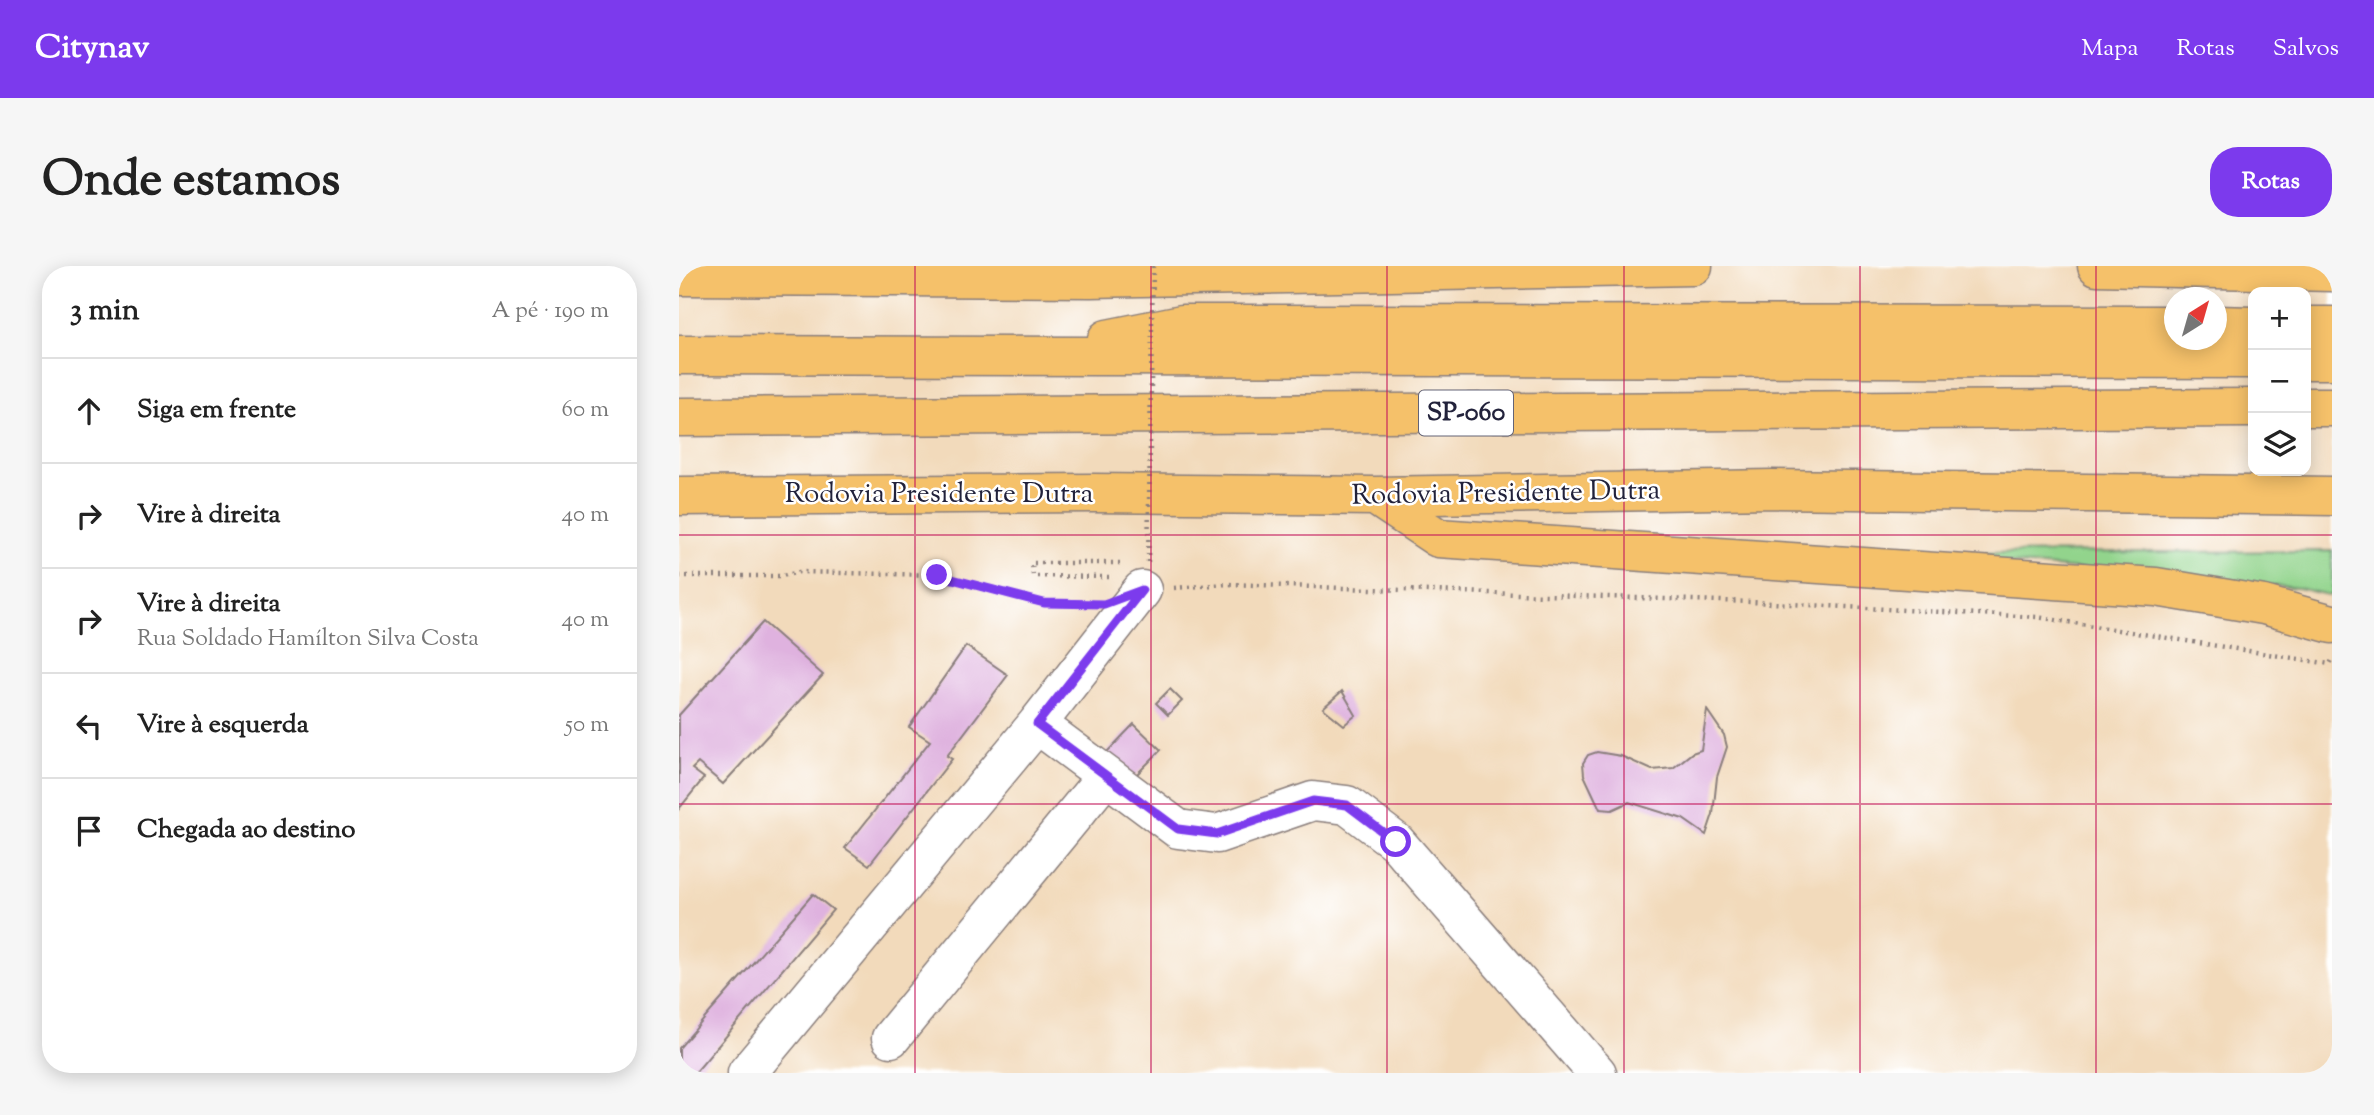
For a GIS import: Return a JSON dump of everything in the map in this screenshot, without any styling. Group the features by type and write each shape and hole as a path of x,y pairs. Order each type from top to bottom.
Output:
{"highway":[{"path":"679,276 1091,278 1693,266"},
{"path":"2097,266 2332,272"},
{"path":"1031,355 1182,324 2164,325"},
{"path":"2227,325 2248,326"},
{"path":"2311,326 2332,326"},
{"name":"SP-060","path":"679,355 2248,359"},
{"path":"2311,360 2332,360"},
{"path":"2311,407 2332,407"},
{"name":"SP-060","path":"679,417 1084,412 1773,413 2248,408"},
{"name":"Rodovia Presidente Dutra","path":"679,496 1080,493 1375,496 1772,489 2332,496"},
{"path":"1375,496 1438,538 2156,587 2264,605 2332,624"}],"street":[{"path":"747,1073 1037,724 1137,577"},
{"path":"1037,724 1178,829 1217,834 1313,801 1347,805 1396,842 1597,1073"},
{"path":"891,1038 1106,776"}],"path":[{"path":"679,576 782,576 799,572 937,575 1044,603 1104,604 1137,577 1153,266"},
{"path":"1137,577 1033,576 1032,563 1137,577 1241,585 1752,603 2038,617 2330,664 2332,660"}],"green space":[{"path":"2332,551 2332,596 2298,588 1972,560 1981,553"}],"building":[{"path":"763,622 823,675 723,784 698,763 692,769 704,778 679,809 679,715"},
{"path":"966,646 1008,675 947,756 952,759 869,865 845,848 930,741 909,727"},
{"path":"1170,689 1182,701 1168,715 1156,703"},
{"path":"1342,691 1356,715 1344,725 1323,708"},
{"path":"1707,710 1724,735 1727,747 1717,777 1713,814 1706,835 1683,819 1629,802 1612,810 1600,809 1584,775 1583,763 1588,755 1597,752 1621,756 1652,770 1673,768 1692,753 1701,750"},
{"path":"1134,724 1161,750 1133,778 1107,752"},
{"path":"813,894 833,910 695,1073 679,1073 679,1048"}],"route":[{"path":"937,575 1044,603 1104,604 1142,590 1037,724 1178,829 1217,834 1313,801 1347,805 1396,842"}]}
